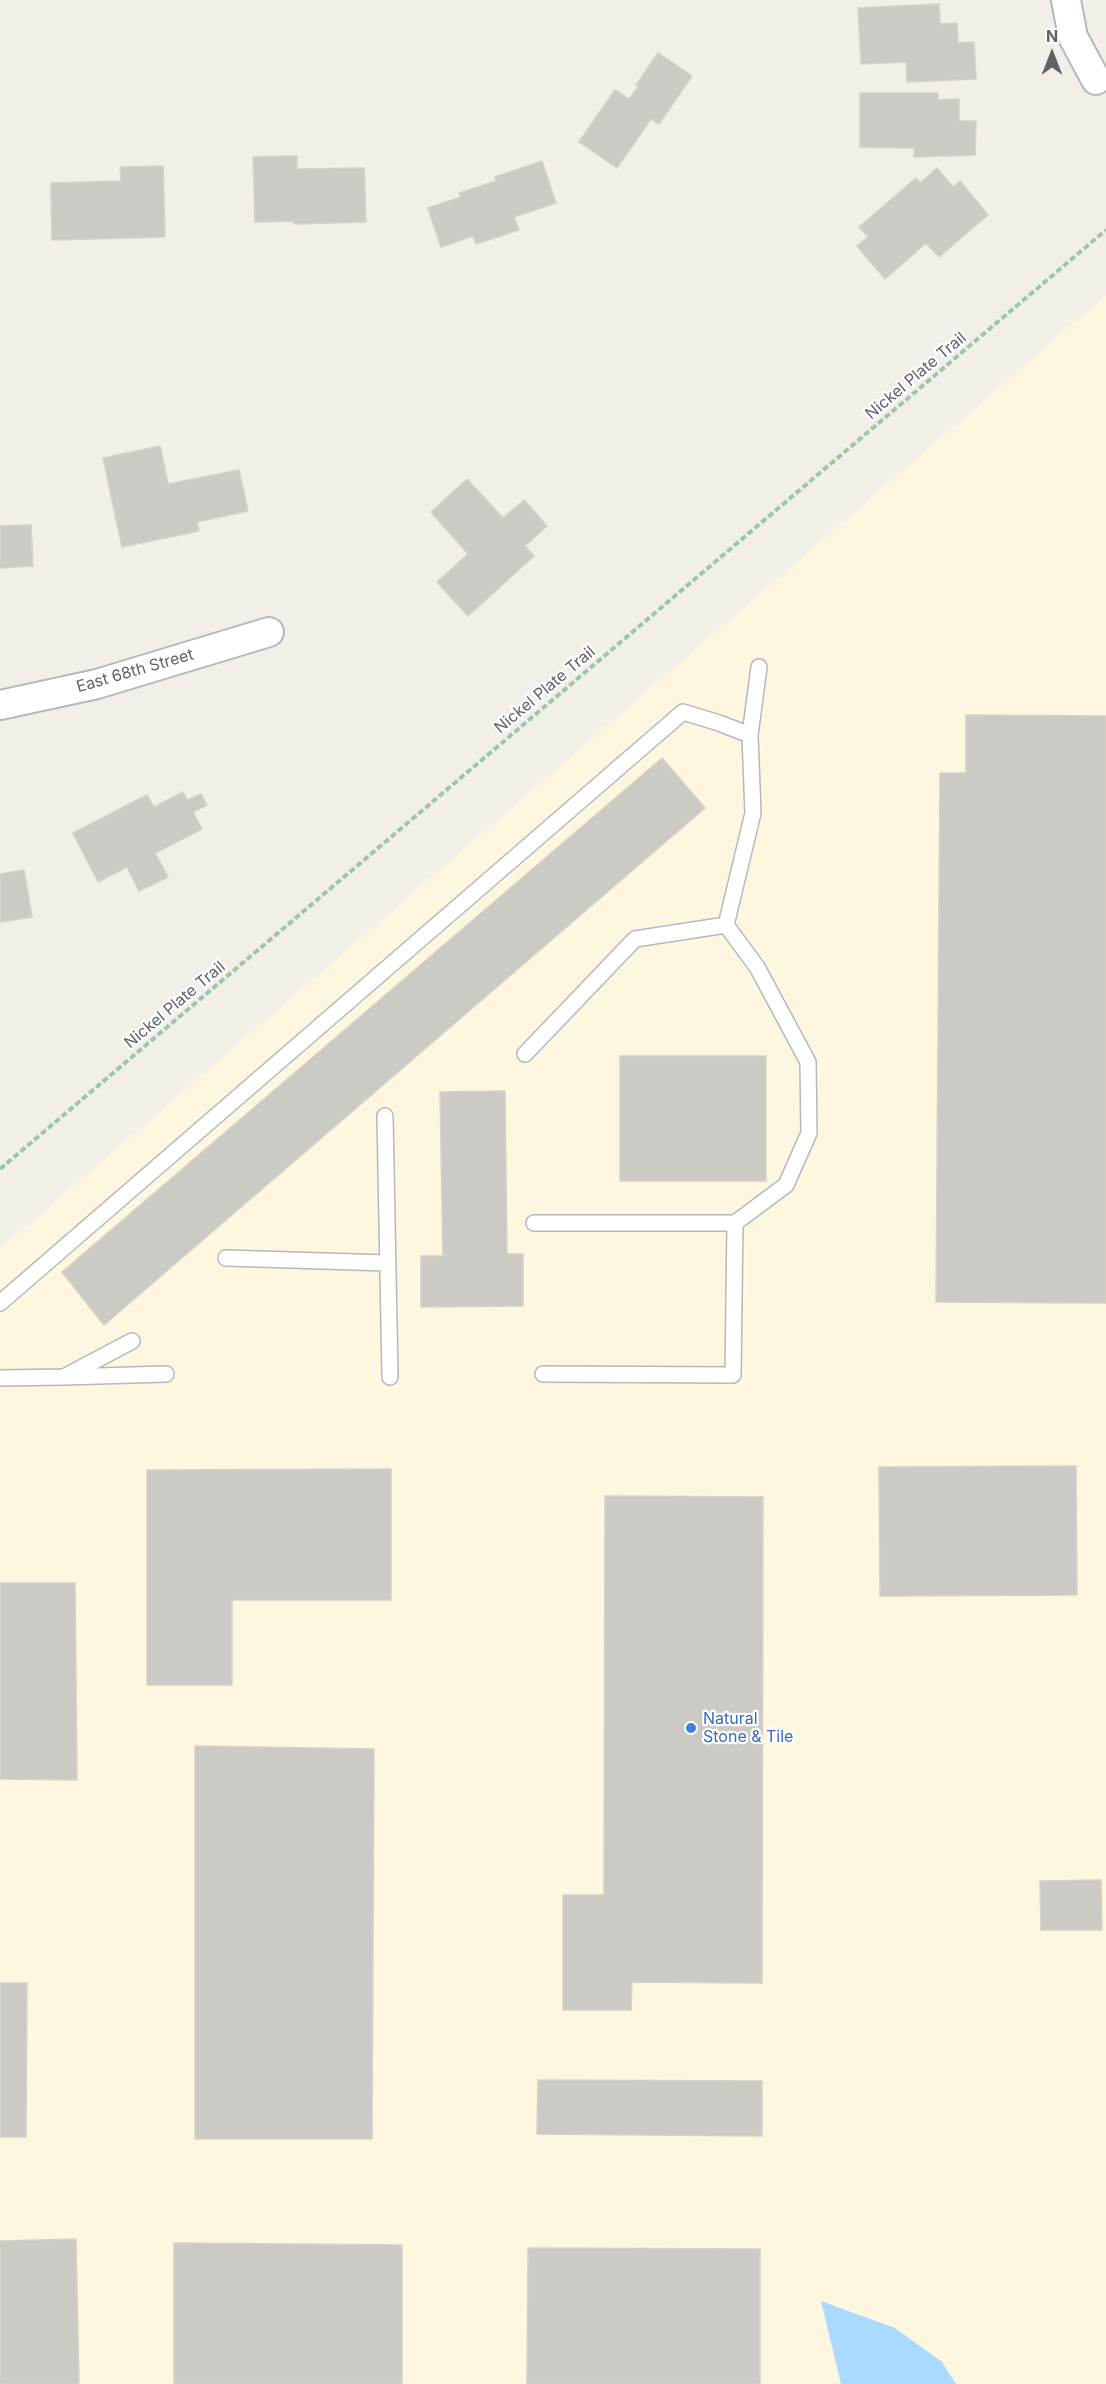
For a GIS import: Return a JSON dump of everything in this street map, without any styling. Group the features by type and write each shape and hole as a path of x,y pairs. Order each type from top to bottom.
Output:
{"street":[{"path":"1066,0 1073,37 1096,80"},
{"name":"East 68th Street","path":"0,705 97,684 269,632"}],"lane":[{"path":"534,1223 735,1223 786,1185 809,1133 808,1062 757,967 726,925 753,813 750,735 759,667"},
{"path":"0,1303 683,712 750,735"},
{"path":"525,1054 635,939 726,925"},
{"path":"385,1116 390,1377"},
{"path":"543,1374 733,1375 735,1223"},
{"path":"226,1258 388,1263"},
{"path":"64,1377 132,1341"},
{"path":"0,1378 166,1374"}],"path":[{"name":"Nickel Plate Trail","path":"0,1169 1106,230"}],"shaded area":[{"path":"1106,295 1106,2384 0,2384 0,1249"}],"water":[{"path":"821,2301 895,2328 942,2362 956,2384 841,2384"}],"building":[{"path":"939,4 940,24 957,23 958,43 974,42 976,79 907,82 906,62 861,64 858,8"},
{"path":"658,53 692,76 659,124 651,119 617,168 579,142 615,90 629,99"},
{"path":"860,93 938,93 938,100 959,99 959,121 976,121 975,155 914,157 914,148 860,147"},
{"path":"297,156 297,169 364,168 366,222 294,224 294,221 255,222 253,157"},
{"path":"542,161 556,203 514,217 519,230 476,244 473,236 441,247 428,208 461,197 459,193 496,181 495,177"},
{"path":"163,166 165,237 52,240 51,183 121,181 120,167"},
{"path":"937,168 953,187 960,181 988,215 939,257 926,243 885,279 857,246 868,237 859,227 916,178 920,183"},
{"path":"160,446 168,484 239,470 248,511 197,522 199,531 122,547 103,458"},
{"path":"467,479 503,518 524,500 547,526 525,546 534,556 468,616 437,582 468,554 431,512"},
{"path":"31,525 33,566 0,568 0,526"},
{"path":"966,715 1106,716 1106,1303 936,1302 940,773 966,773"},
{"path":"662,758 705,808 104,1325 62,1272"},
{"path":"183,792 187,800 201,794 207,805 193,812 202,829 155,853 168,877 139,891 127,867 98,882 73,833 147,795 154,807"},
{"path":"24,870 32,917 0,922 0,874"},
{"path":"620,1056 766,1056 766,1181 620,1181"},
{"path":"505,1091 507,1254 523,1254 523,1306 421,1307 421,1256 443,1256 440,1092"},
{"path":"1076,1466 1077,1595 880,1596 879,1467"},
{"path":"391,1469 391,1600 232,1600 232,1685 147,1685 147,1470"},
{"path":"605,1496 763,1497 762,1983 632,1982 631,2010 563,2010 563,1895 604,1895"},
{"path":"0,1583 75,1583 77,1780 0,1779"},
{"path":"195,1746 374,1749 372,2139 195,2139"},
{"path":"1101,1880 1102,1930 1041,1930 1040,1881"},
{"path":"0,1983 27,1983 26,2137 0,2137"},
{"path":"538,2080 762,2081 762,2136 537,2134"},
{"path":"76,2239 79,2384 0,2384 0,2241"},
{"path":"174,2243 402,2245 402,2384 174,2384"},
{"path":"528,2248 760,2249 760,2384 527,2384"}],"place":[{"name":"Natural Stone & Tile","path":"691,1728"}]}
